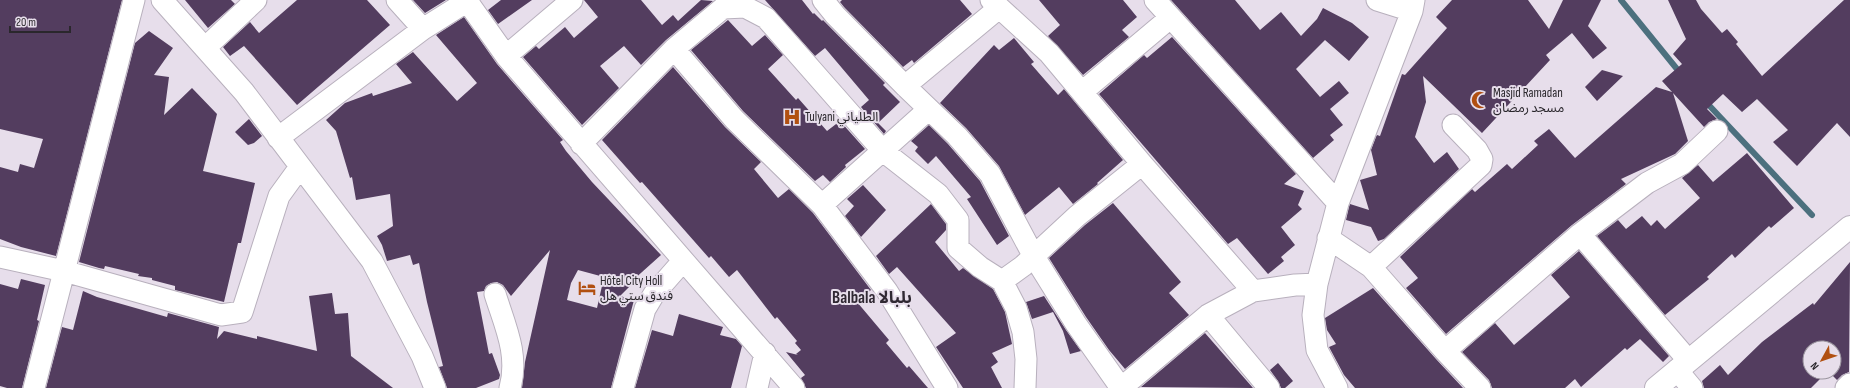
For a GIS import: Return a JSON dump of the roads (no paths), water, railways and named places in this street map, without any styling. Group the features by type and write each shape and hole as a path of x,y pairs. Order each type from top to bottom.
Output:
{"main road":[{"path":"1656,388 1850,227"}],"street":[{"path":"34,388 134,0"},
{"path":"162,0 244,92 372,261 422,356 435,388"},
{"path":"205,48 256,0"},
{"path":"397,0 423,29"},
{"path":"506,56 572,0"},
{"path":"823,0 835,15 957,136 990,174 1033,255 1076,324 1121,388 1208,315 1253,291 1295,285 1317,284"},
{"path":"1155,0 1338,203"},
{"path":"1337,388 1317,350 1313,315 1317,284 1338,203 1413,6 1377,0"},
{"path":"278,138 423,29 468,1 506,56 794,388"},
{"path":"905,86 995,4 1049,53 1142,164 1253,291"},
{"path":"581,144 674,49 724,8 745,7 766,18 882,151 938,194 958,220 958,248 980,267 1002,281 1016,308 1023,332 1026,359 1025,388"},
{"path":"1082,92 1170,18"},
{"path":"674,49 734,119 822,205 887,291 947,388"},
{"path":"822,205 929,109"},
{"path":"1371,267 1480,166 1482,159 1476,150 1453,126"},
{"path":"1445,351 1580,234 1647,183 1682,164 1717,132"},
{"path":"1002,281 1022,266 1077,216 1142,164"},
{"path":"0,257 64,271 221,315 242,312 279,196 300,167"},
{"path":"1580,234 1683,365 1692,388"},
{"path":"1328,238 1371,267 1445,351 1480,388"},
{"path":"623,388 646,309 654,294 683,261"},
{"path":"494,294 513,353 514,365 510,388"},
{"path":"1208,315 1269,388"},
{"path":"757,388 765,353"},
{"path":"1846,388 1850,384"}],"waterway":[{"path":"1621,0 1681,74"},
{"path":"1705,101 1812,215"}],"place":[{"name":"Masjid Ramadan مسجد رمضان","path":"1480,100"},
{"name":"Tulyani الطلياني","path":"792,117"},
{"name":"Hôtel City Holl فندق ستي هل","path":"587,288"}],"district":[{"name":"Balbala بلبالا","path":"872,298"}]}
